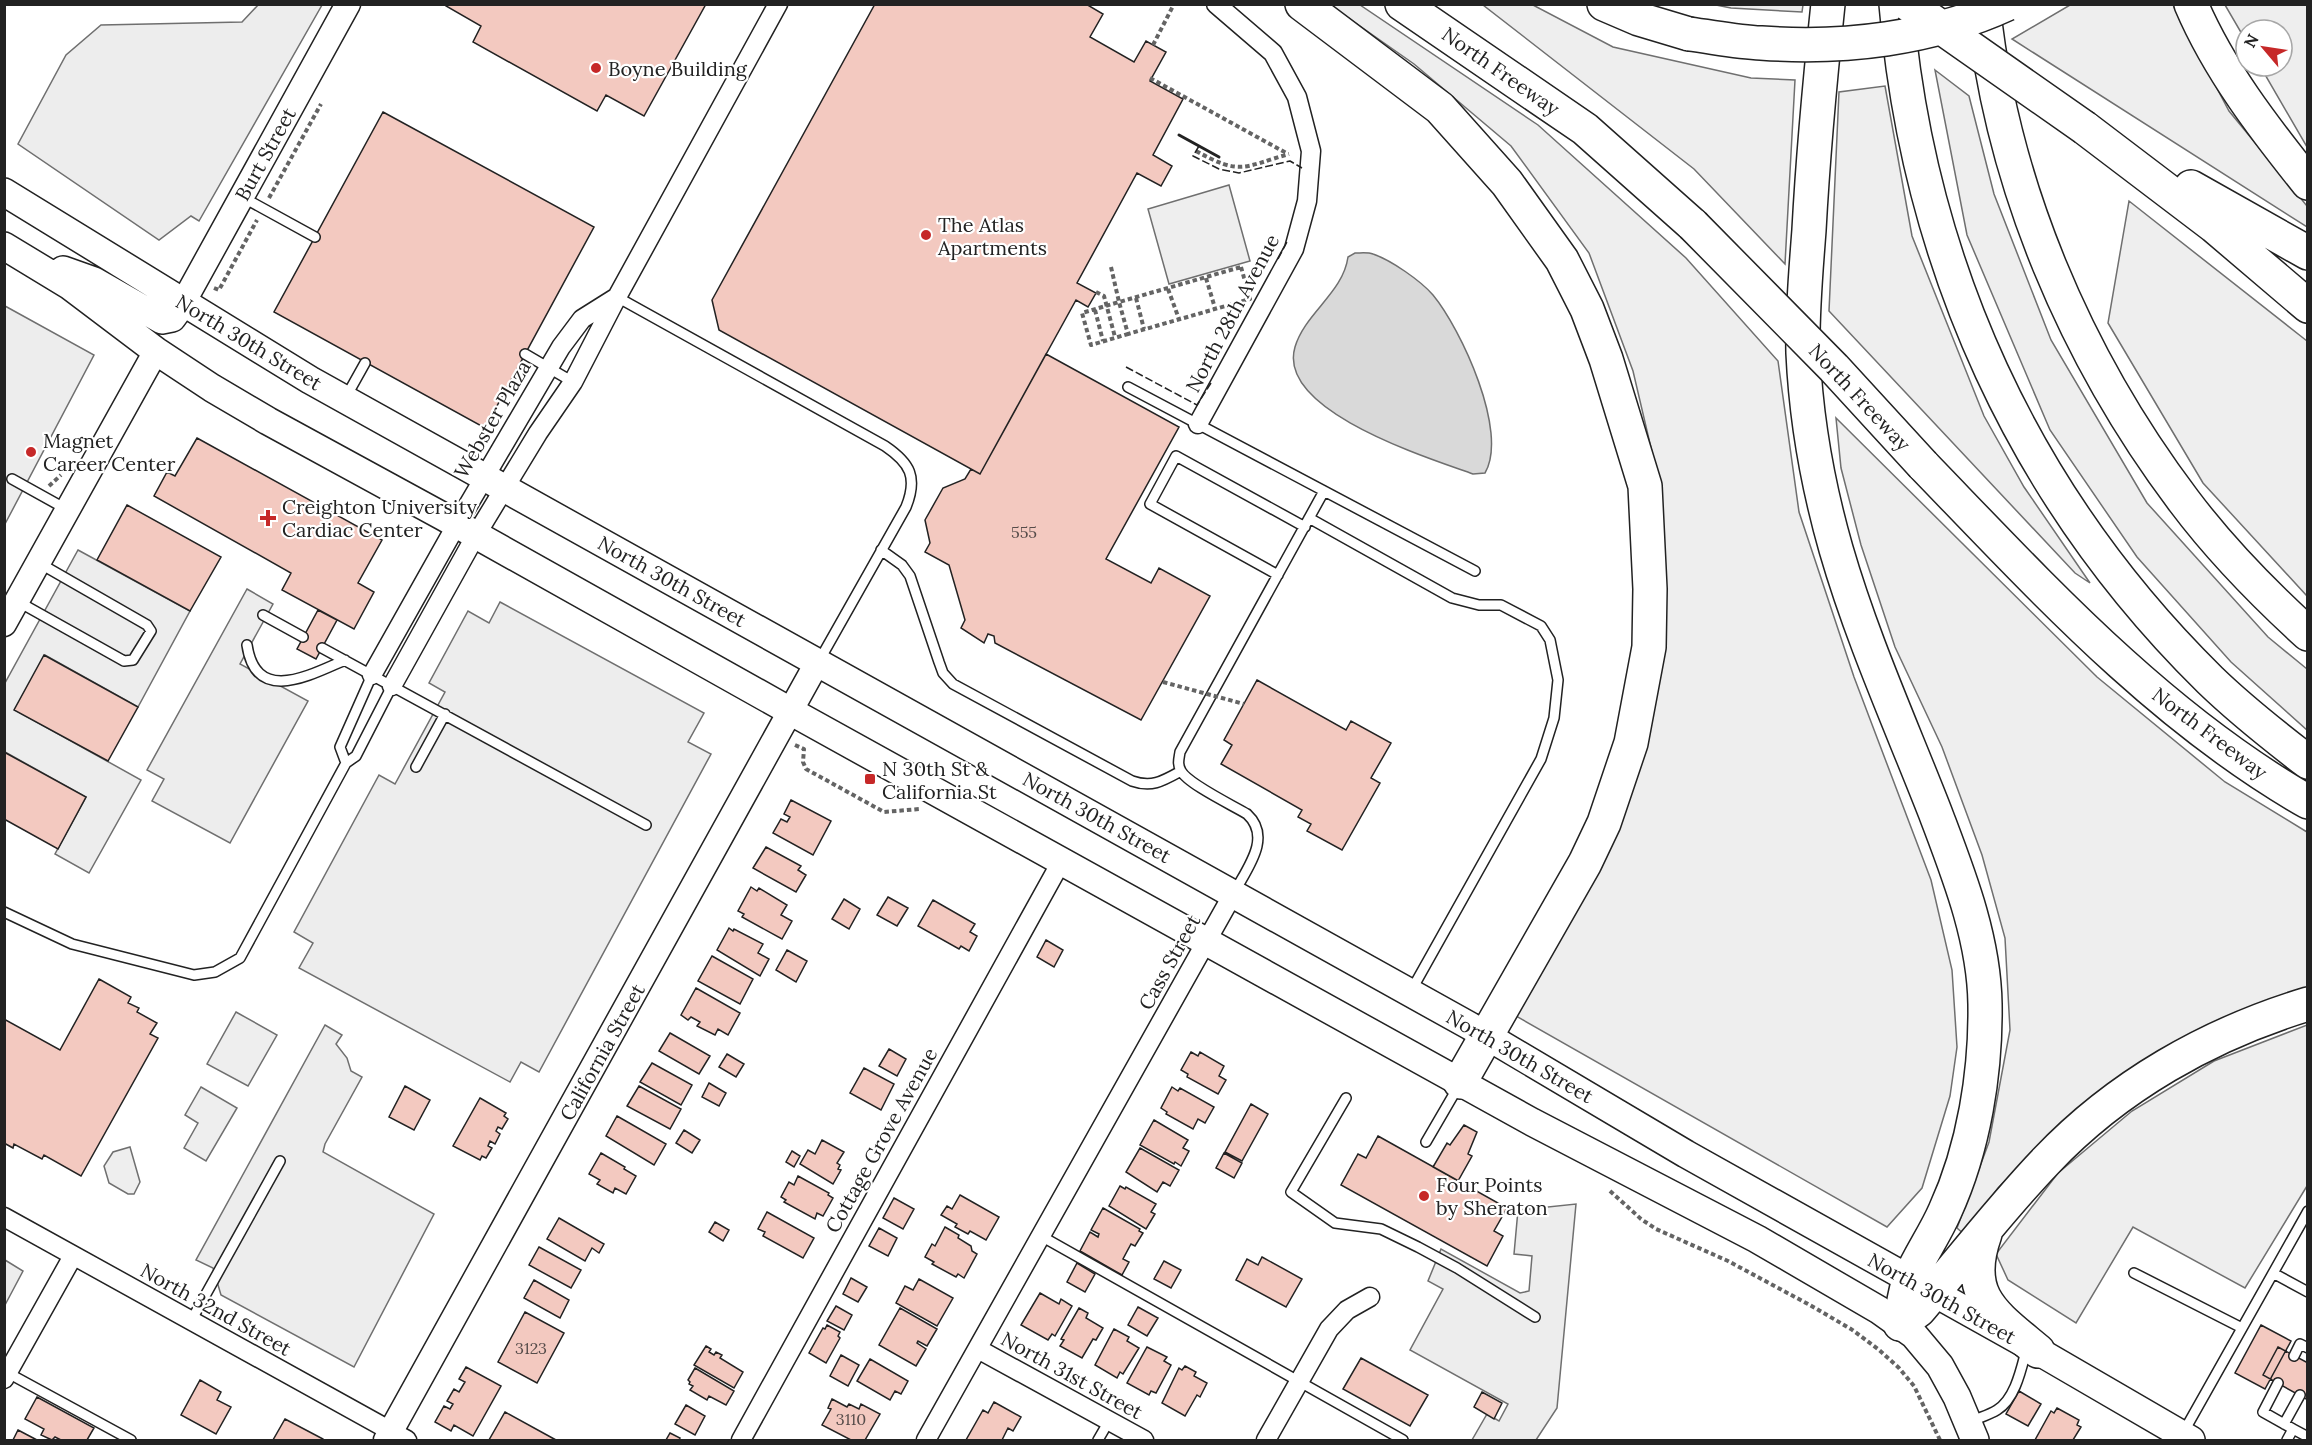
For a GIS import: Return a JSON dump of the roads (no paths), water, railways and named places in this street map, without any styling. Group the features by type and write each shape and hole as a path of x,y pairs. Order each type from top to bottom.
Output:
{"highway":[{"path":"1302,4 1440,108 1507,183 1562,260 1587,309 1606,358 1645,486 1650,589 1648,647 1631,743 1604,823 1585,863 1460,1082"},
{"name":"North Freeway","path":"1402,4 1585,129 1693,225 1818,352 1923,465 2057,603 2138,678 2228,750 2307,802"},
{"path":"1441,4 1475,30 1585,129"},
{"path":"1604,4 1639,19 1689,34 1760,44 1835,45 1886,40 1963,22 2007,4"},
{"path":"1828,4 1819,86 1803,319 1804,363 1810,426 1825,505 1844,572 1881,678 1970,910 1981,960 1985,1001 1984,1054 1975,1114 1962,1165 1921,1287 1919,1310 1900,1324"},
{"path":"1896,4 1913,133 1930,206 1965,310 2008,408 2067,507 2112,571 2136,600 2212,682 2307,762"},
{"path":"1908,4 2085,128 2214,226 2307,306"},
{"path":"1983,4 1987,42 2015,162 2052,270 2085,344 2120,405 2184,502 2234,561 2307,634"},
{"path":"2191,4 2228,72 2257,118 2307,183"},
{"path":"2085,128 2307,253"},
{"path":"1921,1287 1987,1229 2046,1160 2083,1125 2120,1096 2203,1044 2246,1025 2307,1004"},
{"path":"1987,1229 1979,1252 1977,1268 1979,1286 1987,1304 2032,1348"}],"main road":[{"name":"North 30th Street","path":"4,192 183,303 345,399 1487,1036 1686,1154 2032,1348 2187,1438"},
{"name":"North 30th Street","path":"13,251 70,286 156,351 254,412 1460,1082 1757,1239 1900,1324 1926,1347 1940,1366 1957,1397 1971,1432"},
{"path":"13,251 94,281 162,320 172,318 183,303"}],"street":[{"name":"Burt Street","path":"183,303 348,4"},
{"name":"Webster Plaza","path":"495,482 538,433 573,382 617,297 778,4"},
{"name":"North 28th Avenue","path":"1198,424 1294,249 1307,201 1311,151 1297,98 1273,53 1216,4"},
{"name":"Webster Plaza","path":"372,675 495,482 547,368 571,332 582,320 617,297"},
{"path":"4,624 156,351"},
{"name":"Webster Plaza","path":"392,686 466,529"},
{"name":"California Street","path":"395,1438 817,663"},
{"name":"Cottage Grove Avenue","path":"741,1440 1061,862"},
{"name":"Cass Street","path":"926,1440 1233,894"},
{"name":"North 32nd Street","path":"4,1217 395,1438"},
{"path":"6,1376 73,1256"},
{"path":"1266,1440 1322,1340 1337,1319 1347,1310 1370,1297"},
{"name":"North 31st Street","path":"978,1348 1144,1440"}],"lane":[{"path":"242,196 315,237"},
{"path":"617,297 885,446 904,461 911,475 910,496 817,663"},
{"path":"525,354 573,382"},
{"path":"345,399 365,363"},
{"path":"1128,387 1474,572"},
{"path":"1278,575 1149,504 1176,456 1452,598 1479,605 1501,605 1541,626 1550,640 1558,680 1554,718 1541,759 1410,993"},
{"path":"12,479 68,510"},
{"path":"881,550 902,565 910,576 943,673 952,684 1132,781 1144,785 1156,785 1181,771 1178,762 1180,752 1324,491"},
{"path":"17,601 123,661 133,660 149,636 151,631 147,625 38,563"},
{"path":"263,615 303,637"},
{"path":"247,645 250,659 257,670 266,677 282,682 302,678 345,660"},
{"path":"322,648 646,825"},
{"path":"346,763 340,747 372,675"},
{"path":"4,912 72,944 194,975 215,972 240,958 346,763 356,756 392,686"},
{"path":"416,767 445,714"},
{"name":"Cass Street","path":"1181,771 1189,780 1254,821 1259,836 1257,846 1233,894"},
{"path":"1426,1142 1460,1082"},
{"path":"1346,1098 1292,1192 1335,1223 1381,1229 1418,1247 1457,1268 1535,1317"},
{"path":"191,1322 280,1161"},
{"path":"2187,1438 2242,1328 2307,1212"},
{"path":"2298,1228 2307,1233"},
{"path":"1041,1236 1403,1440"},
{"path":"2134,1273 2242,1328"},
{"path":"2273,1273 2307,1292"},
{"path":"2294,1356 2300,1344 2307,1348"},
{"path":"1971,1432 2004,1404 2032,1348"},
{"path":"6,1376 131,1440"},
{"path":"2278,1383 2263,1412 2288,1427 2306,1433"},
{"path":"2287,1440 2288,1427 2300,1395"},
{"path":"1098,1440 1109,1421"}],"place":[{"name":"Boyne Building","path":"596,68"},
{"name":"The Atlas Apartments","path":"926,235"},
{"name":"Magnet Career Center","path":"31,452"},
{"name":"Creighton University Cardiac Center","path":"268,518"},
{"name":"N 30th St & California St","path":"870,779"},
{"name":"Four Points by Sheraton","path":"1424,1196"}]}
